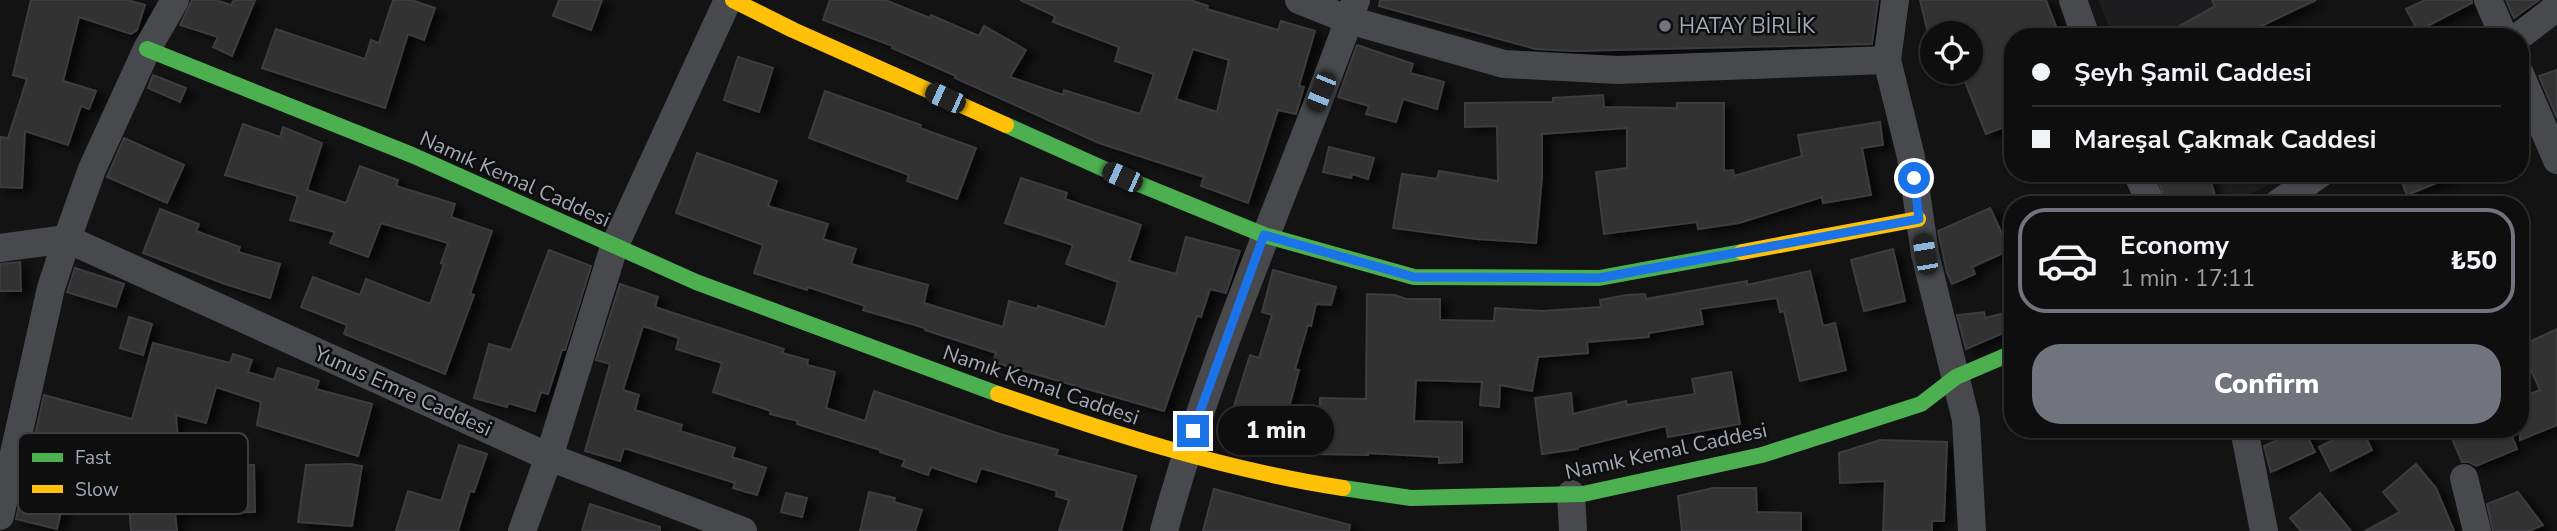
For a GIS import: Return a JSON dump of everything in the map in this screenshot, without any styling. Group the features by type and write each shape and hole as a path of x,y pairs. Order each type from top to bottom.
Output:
{"street":[{"path":"19,433 51,288 92,169 148,49 176,0"},
{"path":"522,531 549,457 614,247 730,0 1109,171 1264,235 1414,277 1599,278 1919,219"},
{"path":"1299,0 1353,10 1504,64 1618,70 1887,60"},
{"path":"1895,0 1887,60 1911,157 1919,219 1966,420 1972,531"},
{"path":"2073,0 2083,28"},
{"path":"2488,0 2500,28"},
{"path":"2529,29 2557,7"},
{"path":"1164,531 1184,455 1264,235 1353,10"},
{"name":"Namık Kemal Caddesi","path":"148,49 412,155 696,282 1000,396 1184,455 1307,482 1411,498 1583,494 1762,455 1921,404 1956,377 2004,356"},
{"path":"2529,95 2557,160"},
{"path":"2289,196 2308,182"},
{"path":"0,248 67,239"},
{"name":"Yunus Emre Caddesi","path":"67,239 549,457 743,531"},
{"path":"0,516 18,436"},
{"path":"2246,438 2264,531"},
{"path":"2464,478 2477,531"},
{"path":"1570,494 1573,531"}],"shaded area":[{"path":"2098,0 2254,0 2267,28 2109,28"},
{"path":"2170,182 2274,182 2246,196 2175,196"}],"building":[{"path":"31,0 127,0 145,5 137,30 131,34 79,17 63,81 96,91 89,109 81,106 68,145 25,131 22,188 0,187 0,137 8,138 27,79 13,75"},
{"path":"192,0 215,0 231,5 234,0 255,0 232,56 213,47 218,37 180,25"},
{"path":"393,0 411,0 435,8 424,40 408,34 385,108 262,68 276,29 365,59 371,40 379,43"},
{"path":"559,0 602,0 591,30 553,16"},
{"path":"830,0 885,0 930,18 931,15 979,36 984,26 1026,50 1010,77 1063,95 1064,90 1140,114 1154,74 1115,61 1119,47 1053,22 1055,16 1020,0 1190,0 1208,6 1207,9 1278,30 1281,21 1315,31 1299,86 1304,87 1296,114 1278,110 1248,203 1201,186 1204,177 1099,143 955,78 956,76 892,48 893,46 823,20","holes":["1193,49 1229,60 1217,112 1176,99"]},
{"name":"HATAY BİRLİK","path":"1380,0 1878,0 1872,44 1573,51 1536,49 1379,6"},
{"path":"1920,0 2046,0 2057,28 2004,28 2004,127 1986,134 1966,84 1983,84 1983,21 1925,21"},
{"path":"2212,0 2316,0 2257,28 2176,28 2215,6"},
{"path":"2425,0 2472,0 2472,3 2424,28 2416,28 2406,9"},
{"path":"2506,0 2539,0 2514,18"},
{"path":"1357,45 1413,64 1410,73 1444,82 1437,109 1403,99 1396,122 1366,114 1369,106 1338,97"},
{"path":"738,57 773,68 759,112 724,100"},
{"path":"2557,70 2557,118 2539,76"},
{"path":"153,75 186,88 180,102 148,88"},
{"path":"825,91 976,148 957,199 907,181 909,175 809,138"},
{"path":"1603,95 1604,107 1677,108 1677,103 1724,103 1724,171 1733,170 1734,176 1802,156 1798,135 1880,122 1883,145 1862,148 1871,195 1823,203 1822,197 1739,223 1698,229 1697,222 1604,234 1596,172 1627,168 1627,128 1542,134 1542,177 1536,243 1476,239 1393,228 1402,174 1437,179 1439,171 1498,181 1497,126 1465,127 1465,103 1553,102 1553,98"},
{"path":"243,124 280,137 283,127 322,143 307,190 346,203 360,166 398,180 396,186 455,204 451,217 492,231 470,294 474,295 445,374 344,334 347,325 301,307 313,277 360,295 366,279 430,304 444,264 441,263 448,243 381,223 368,257 330,243 335,232 290,220 298,196 225,175"},
{"path":"124,138 184,165 167,203 107,177"},
{"path":"1329,147 1374,158 1368,179 1352,174 1351,178 1323,172"},
{"path":"697,153 777,181 768,206 828,224 823,239 856,249 851,264 928,285 924,303 1003,327 1009,301 1037,309 1038,306 1105,327 1118,282 1066,264 1073,245 1005,223 1021,178 1067,193 1065,199 1141,225 1129,261 1176,274 1186,237 1240,251 1226,293 1210,289 1201,317 1197,316 1164,411 993,362 996,353 863,310 865,306 808,287 807,290 754,273 763,245 676,213"},
{"path":"2159,182 2211,182 2215,196 2164,196"},
{"path":"2402,182 2439,182 2407,195"},
{"path":"1990,208 2004,237 2004,253 1972,267 1975,274 1952,284 1938,231"},
{"path":"160,209 199,224 196,231 240,247 238,252 280,264 270,298 143,253"},
{"path":"1893,249 1905,301 1864,311 1851,260"},
{"path":"549,250 591,266 565,350 562,350 548,394 541,392 535,411 508,403 507,407 474,398 489,344 511,350"},
{"path":"20,262 21,291 0,291 0,264"},
{"path":"75,268 124,284 116,307 67,292"},
{"path":"1273,270 1336,287 1331,305 1316,304 1311,326 1308,325 1295,369 1299,370 1284,426 1262,421 1256,440 1226,432 1250,355 1259,358 1272,315 1262,312"},
{"path":"1810,271 1823,326 1835,323 1846,370 1800,381 1784,311 1780,312 1777,298 1700,309 1703,324 1649,333 1649,337 1587,342 1588,353 1538,357 1532,391 1500,385 1499,407 1480,405 1482,382 1416,380 1414,421 1462,422 1462,462 1439,463 1439,457 1368,453 1319,454 1320,398 1366,399 1367,294 1395,295 1406,299 1440,299 1440,320 1494,321 1495,308 1542,311 1601,307 1600,300 1626,295 1645,294 1646,299 1747,281 1747,285"},
{"path":"620,284 658,297 655,307 784,349 782,353 808,360 807,365 835,372 826,408 865,421 874,391 1000,434 1058,450 1056,455 1136,476 1121,531 1059,531 1069,500 1056,496 1057,491 981,468 976,482 931,467 928,475 902,466 905,460 880,450 797,424 798,421 770,414 771,411 713,392 722,363 676,349 679,338 643,326 623,390 639,395 635,410 682,425 680,431 735,448 732,457 766,468 757,495 733,488 735,483 624,448 620,461 585,451 610,364 596,360"},
{"path":"1984,312 1985,318 2004,313 2004,333 1966,349 1957,315"},
{"path":"129,317 152,324 143,355 120,348"},
{"path":"2557,329 2557,425 2529,436 2529,394 2540,390 2529,366 2529,342"},
{"path":"153,343 230,363 233,354 252,360 248,372 274,380 278,368 319,381 316,389 372,404 358,456 257,425 261,402 216,387 206,423 176,415 177,433 35,433 44,395 132,419"},
{"path":"1731,372 1740,424 1668,437 1666,426 1578,449 1542,454 1535,398 1571,393 1573,414 1626,401 1627,405 1695,394 1692,379"},
{"path":"2281,438 2308,438 2315,452 2271,472 2264,446"},
{"path":"2337,438 2366,438 2372,450 2331,471 2319,447"},
{"path":"2452,438 2513,438 2517,449 2476,466 2462,462"},
{"path":"1880,440 1947,442 1944,521 1932,521 1932,531 1883,531 1885,481 1840,483 1839,453"},
{"path":"459,445 487,454 474,492 470,491 458,531 396,531 408,491 441,501"},
{"path":"2416,464 2436,488 2454,531 2365,531 2400,512 2383,492"},
{"path":"248,465 254,465 255,512 248,512"},
{"path":"306,465 362,466 352,526 298,522"},
{"path":"1713,488 1756,488 1757,512 1801,513 1801,531 1682,531 1678,496"},
{"path":"1214,489 1350,525 1349,531 1203,531"},
{"path":"869,492 895,498 894,502 922,510 915,531 860,531"},
{"path":"2518,492 2543,525 2529,531 2493,531 2487,504"},
{"path":"786,493 807,498 802,517 781,512"},
{"path":"2320,493 2351,531 2301,531 2290,518"},
{"path":"590,504 660,527 660,531 582,531"},
{"path":"18,510 18,514 60,514 57,529 16,519"},
{"path":"130,514 175,514 177,531 131,531"}],"traffic: fast":[{"path":"147,49 412,155 696,282 998,394"},
{"path":"1006,125 1122,177 1264,235 1414,277 1599,278 1742,252"},
{"path":"1343,488 1411,498 1583,494 1762,455 1921,404 1956,377 2004,356"}],"traffic: slow":[{"path":"733,0 793,30 1006,125"},
{"path":"1742,252 1918,219"},
{"path":"998,394 1083,423 1212,461 1343,488"}],"place":[{"name":"HATAY BİRLİK","path":"1665,26"}],"route":[{"path":"1193,431 1264,235 1414,277 1599,278 1919,219 1914,178"}]}
